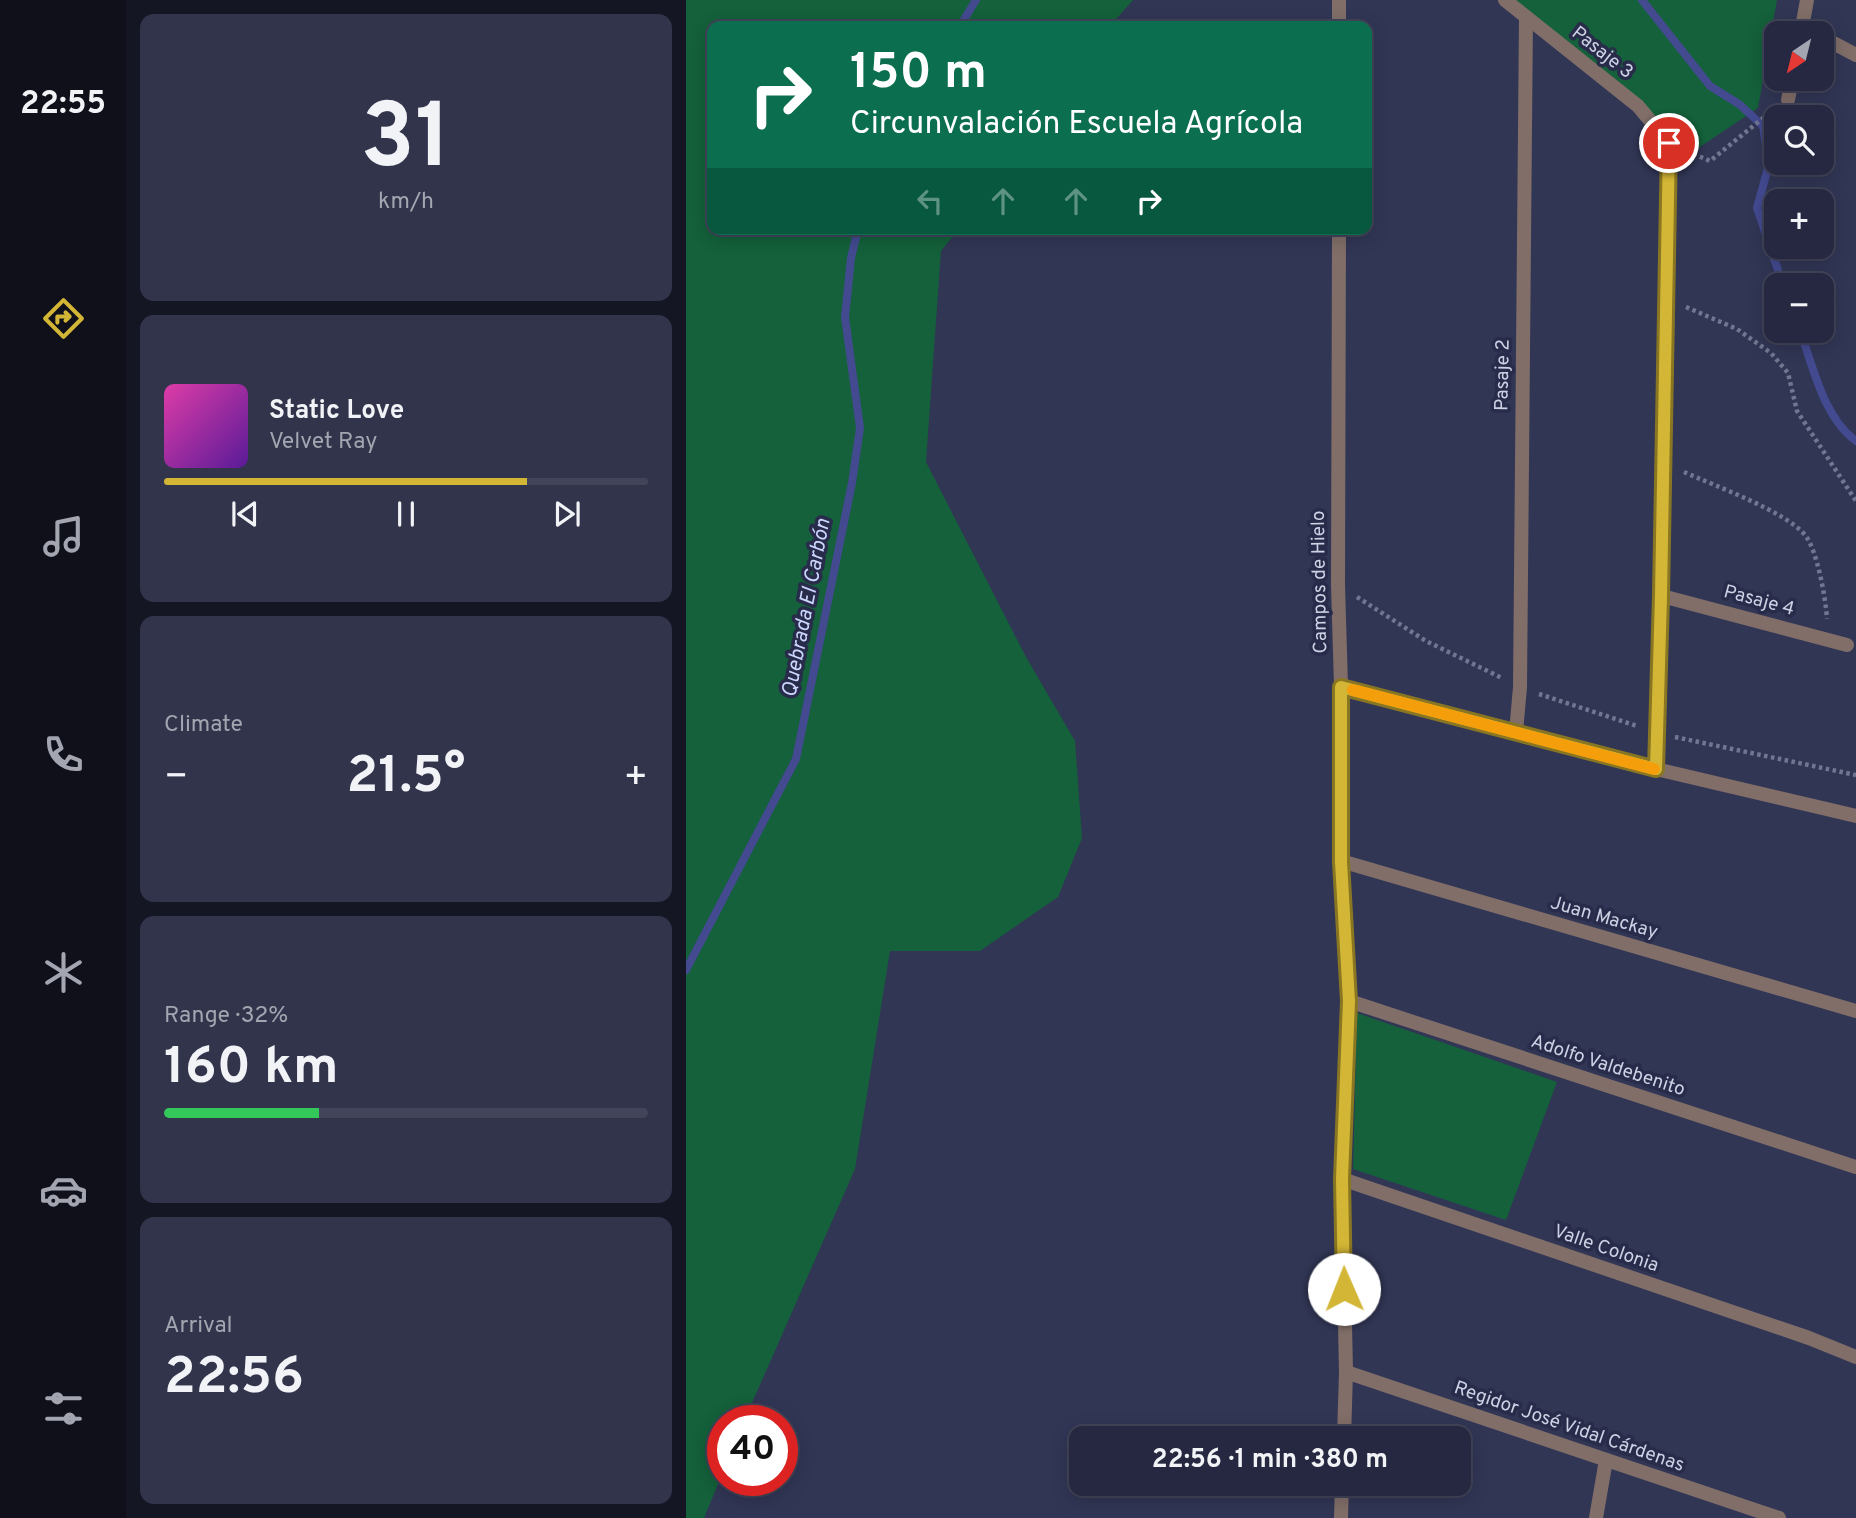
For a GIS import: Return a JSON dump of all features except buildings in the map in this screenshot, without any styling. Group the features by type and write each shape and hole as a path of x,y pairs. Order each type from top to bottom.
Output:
{"street":[{"path":"1339,0 1339,21"},
{"name":"Pasaje 3","path":"1505,0 1637,106 1669,143"},
{"path":"1806,21 1807,0"},
{"name":"Pasaje 2","path":"1516,732 1520,687 1526,17"},
{"path":"1834,43 1856,55"},
{"path":"1783,103 1788,91"},
{"path":"1656,769 1669,143"},
{"name":"Campos de Hielo","path":"1339,235 1338,585 1341,862 1349,1001 1342,1179 1346,1372 1344,1426"},
{"name":"Pasaje 4","path":"1661,596 1847,645"},
{"path":"1341,687 1656,769 1856,816"},
{"name":"Juan Mackay","path":"1341,862 1856,1011"},
{"name":"Adolfo Valdebenito","path":"1349,1001 1856,1167"},
{"name":"Valle Colonia","path":"1342,1179 1809,1338 1856,1357"},
{"name":"Regidor José Vidal Cárdenas","path":"1346,1372 1779,1518"},
{"path":"1596,1518 1606,1460"},
{"path":"1341,1518 1342,1496"}],"path":[{"path":"1669,143 1710,162 1783,103"},
{"path":"1666,298 1737,329 1770,353 1788,373 1797,411 1856,501"},
{"path":"1664,463 1787,518 1808,537 1826,594 1828,639"},
{"path":"1338,585 1426,641 1520,687 1657,733 1856,775"}],"green space":[{"path":"686,0 1133,0 1114,21 707,21 707,235 954,235 941,251 926,462 1026,657 1075,741 1082,838 1058,897 980,951 890,951 855,1169 751,1405 707,1405 707,1496 713,1496 704,1518 686,1518"},
{"path":"1499,0 1777,0 1773,21 1764,21 1764,74 1758,108 1688,155"},
{"path":"1357,1013 1557,1082 1506,1220 1353,1169"}],"waterway":[{"name":"Quebrada El Carbón","path":"963,21 976,0"},
{"path":"1642,0 1710,86 1739,104 1763,126 1769,164 1757,208 1779,273"},
{"name":"Quebrada El Carbón","path":"686,970 796,759 852,483 860,428 845,317 851,258 857,235"},
{"path":"1804,343 1827,405 1835,419 1856,441"}],"slow traffic":[{"path":"1353,690 1654,769"}],"route":[{"path":"1344,1289 1342,1179 1349,1001 1341,862 1341,687 1656,769 1669,143"}]}
